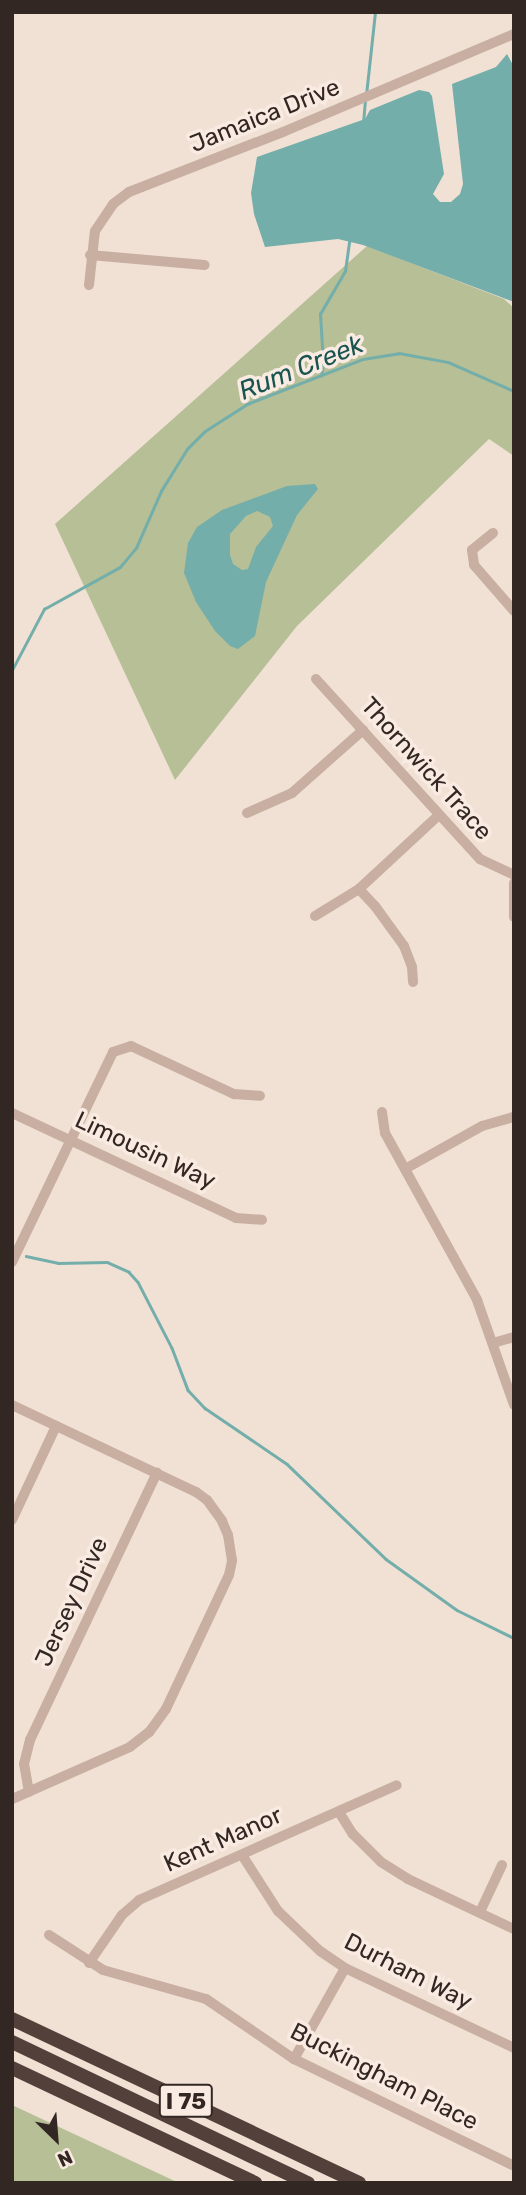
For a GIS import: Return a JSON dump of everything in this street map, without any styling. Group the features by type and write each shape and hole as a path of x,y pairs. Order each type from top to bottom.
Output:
{"highway":[{"name":"I 75","path":"12,2019 359,2183"},
{"path":"12,2042 308,2183"},
{"name":"I 75","path":"12,2068 255,2183"}],"street":[{"name":"Jamaica Drive","path":"89,285 90,255 95,231 103,215 129,192 272,137 514,34"},
{"path":"90,255 205,265"},
{"path":"493,533 472,550 474,565 514,611"},
{"name":"Thornwick Trace","path":"316,679 480,859 514,875"},
{"path":"247,813 292,793 363,730"},
{"path":"314,916 359,889 439,815"},
{"path":"514,883 514,917"},
{"path":"359,889 404,946 410,959 413,982"},
{"path":"12,1262 113,1052 125,1046 138,1049 234,1094 260,1096"},
{"path":"382,1112 382,1126 471,1287 514,1405"},
{"name":"Limousin Way","path":"12,1113 236,1218 262,1220"},
{"path":"405,1169 482,1126 514,1117"},
{"path":"493,1343 514,1337"},
{"path":"12,1405 196,1492 215,1508 231,1548 229,1575 166,1709 149,1732 130,1747 12,1799"},
{"path":"12,1520 56,1426"},
{"name":"Jersey Drive","path":"29,1792 24,1764 30,1740 157,1473"},
{"name":"Kent Manor","path":"89,1963 121,1915 139,1899 397,1785"},
{"path":"339,1812 353,1834 381,1862 408,1879 514,1929"},
{"name":"Durham Way","path":"242,1855 278,1912 320,1951 345,1968 514,2048"},
{"path":"480,1912 502,1865"},
{"name":"Buckingham Place","path":"49,1935 89,1963 116,1974 206,1999 294,2059 514,2165"},
{"path":"294,2059 345,1968"}],"green space":[{"path":"367,246 504,299 514,308 514,456 489,439 297,626 175,780 55,524"},
{"path":"12,2105 179,2183 12,2183"}],"water":[{"path":"507,54 514,67 514,302 363,245 338,239 265,247 254,214 251,193 257,157 365,119 370,110 419,90 429,92 432,96 444,174 433,194 440,202 451,202 460,194 463,184 452,84 496,67"},
{"path":"315,484 318,489 297,515 266,582 255,636 238,649 230,646 215,631 196,602 184,573 188,543 197,527 222,510 287,486","holes":["257,511 270,517 273,526 256,547 248,569 242,570 233,564 230,534 246,516"]}],"waterway":[{"path":"366,95 375,12"},
{"path":"363,123 365,102"},
{"path":"321,376 323,363 320,314 345,271 349,241"},
{"name":"Rum Creek","path":"12,670 44,609 120,567 136,548 161,491 187,449 205,431 247,404 363,359 399,353 448,362 514,391"},
{"path":"26,1256 58,1263 107,1262 129,1272 138,1282 172,1348 188,1390 205,1408 287,1464 386,1559 457,1610 514,1638"}]}
